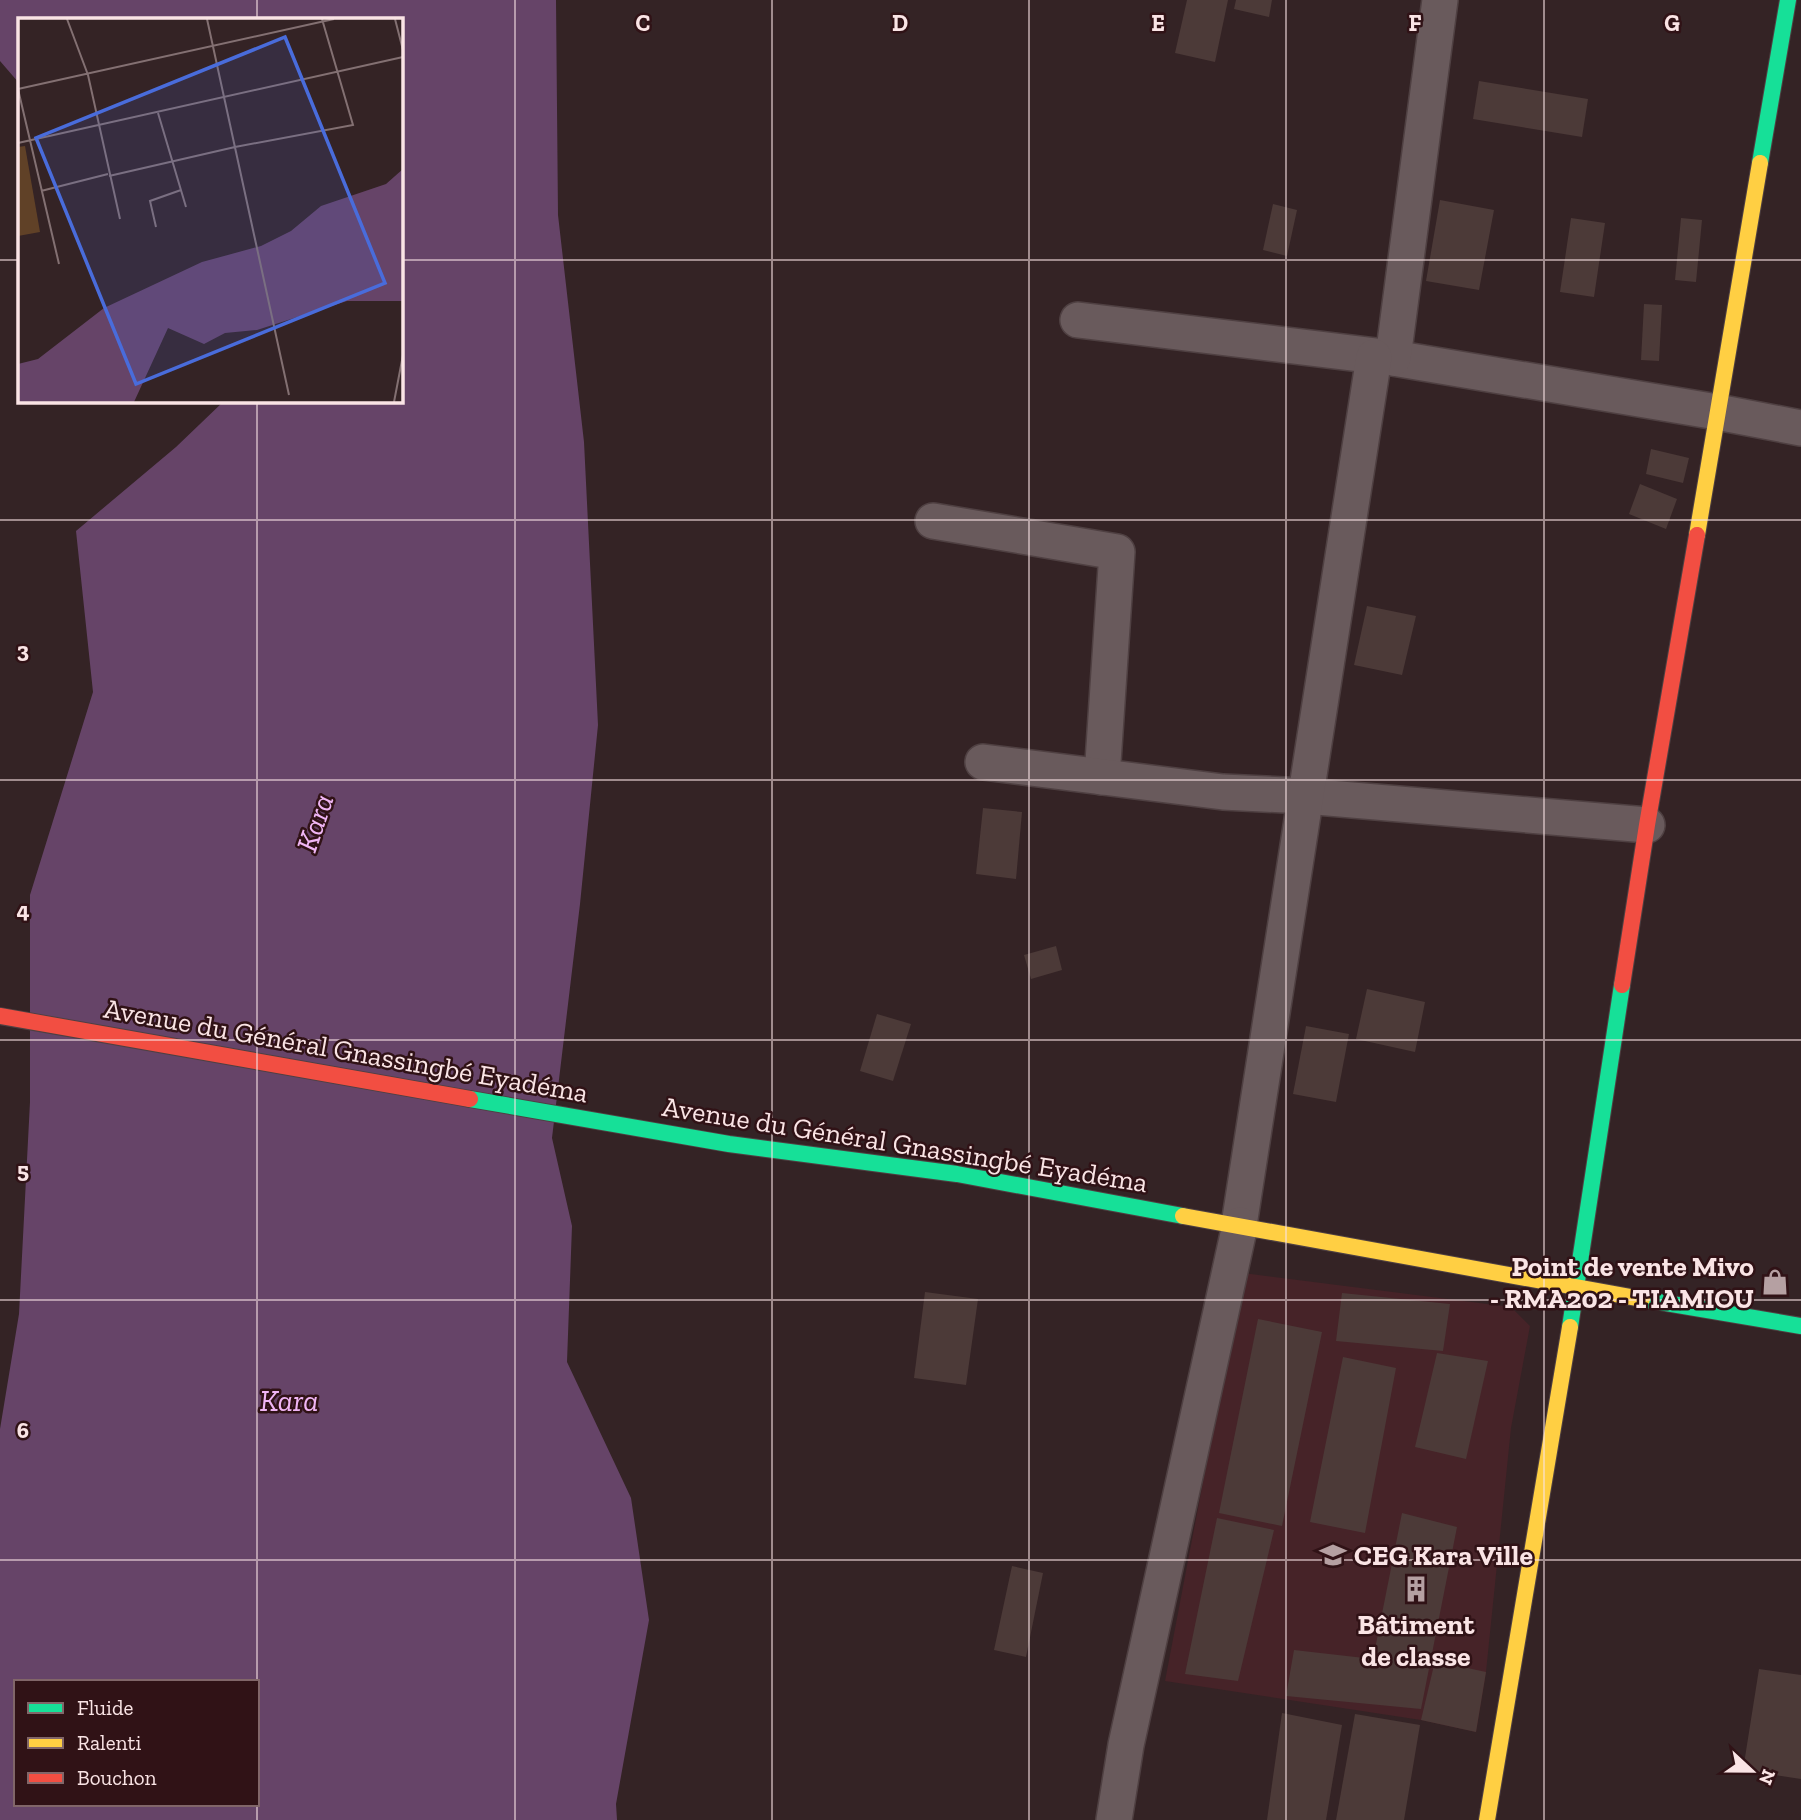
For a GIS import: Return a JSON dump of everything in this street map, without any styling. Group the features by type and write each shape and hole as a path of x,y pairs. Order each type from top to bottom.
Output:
{"street":[{"path":"1114,1820 1126,1745 1240,1225 1305,796 1383,357 1440,0"},
{"path":"1487,1820 1576,1288 1647,825 1788,0"},
{"path":"1078,320 1383,357 1801,428"},
{"path":"933,521 1117,552 1102,777"},
{"path":"982,762 1223,792 1305,796 1647,825"},
{"name":"Avenue du Général Gnassingbé Eyadéma","path":"0,1016 729,1144 957,1174 1576,1288 1801,1326"}],"shaded area":[{"name":"CEG Kara Ville","path":"1243,1273 1511,1307 1530,1326 1511,1428 1486,1672 1476,1732 1421,1720 1165,1681"}],"water":[{"name":"Kara","path":"0,0 556,0 558,215 584,442 598,725 552,1138 572,1226 567,1362 631,1498 649,1620 616,1804 617,1820 0,1820 0,1429 19,1314 30,1102 30,895 93,692 76,531 176,447 223,402 402,402 402,18 18,18 18,82 0,61"}],"building":[{"path":"1187,0 1228,0 1215,62 1175,53"},
{"path":"1236,0 1272,0 1269,17 1234,9"},
{"path":"1479,81 1588,99 1582,137 1473,119"},
{"path":"1440,200 1494,210 1479,290 1426,281"},
{"path":"1273,204 1297,210 1287,256 1263,250"},
{"path":"1571,218 1605,223 1594,297 1560,292"},
{"path":"1681,218 1702,220 1696,282 1675,280"},
{"path":"1644,304 1662,305 1659,361 1641,360"},
{"path":"1651,449 1689,458 1683,483 1646,474"},
{"path":"1640,484 1677,499 1666,529 1629,514"},
{"path":"1367,606 1416,616 1402,675 1354,665"},
{"path":"983,808 1022,812 1016,879 976,874"},
{"path":"1056,946 1062,970 1031,979 1024,955"},
{"path":"1367,989 1425,1002 1415,1052 1356,1039"},
{"path":"877,1014 911,1024 893,1081 860,1071"},
{"path":"1306,1026 1349,1034 1336,1102 1293,1094"},
{"path":"925,1292 978,1299 966,1385 914,1378"},
{"path":"1342,1293 1450,1304 1443,1351 1336,1341"},
{"path":"1258,1319 1322,1332 1282,1526 1219,1513"},
{"path":"1437,1353 1488,1361 1466,1459 1415,1447"},
{"name":"Bâtiment de classe","path":"1343,1357 1396,1368 1365,1533 1310,1522"},
{"name":"Bâtiment de classe","path":"1402,1513 1457,1527 1421,1709 1286,1696 1294,1650 1373,1659"},
{"path":"1217,1518 1274,1530 1238,1681 1185,1674"},
{"path":"1012,1566 1043,1573 1026,1657 994,1650"},
{"path":"1435,1661 1486,1672 1476,1732 1421,1720"},
{"path":"1759,1669 1801,1675 1801,1779 1743,1770"},
{"path":"1282,1713 1342,1725 1326,1820 1267,1820"},
{"path":"1355,1714 1420,1725 1404,1820 1336,1820"}],"traffic: fast":[{"path":"1760,163 1788,0"},
{"path":"1570,1327 1622,985"},
{"path":"470,1099 729,1144 957,1174 1183,1216"},
{"path":"1642,1299 1801,1326"}],"traffic: slow":[{"path":"1697,535 1760,163"},
{"path":"1183,1216 1642,1299"},
{"path":"1487,1820 1570,1327"}],"traffic: jam":[{"path":"1622,985 1697,535"},
{"path":"0,1016 470,1099"}],"place":[{"name":"Point de vente Mivo - RMA202 - TIAMIOU","path":"1775,1282"},
{"name":"CEG Kara Ville","path":"1333,1555"},
{"name":"Bâtiment de classe","path":"1416,1589"}]}
